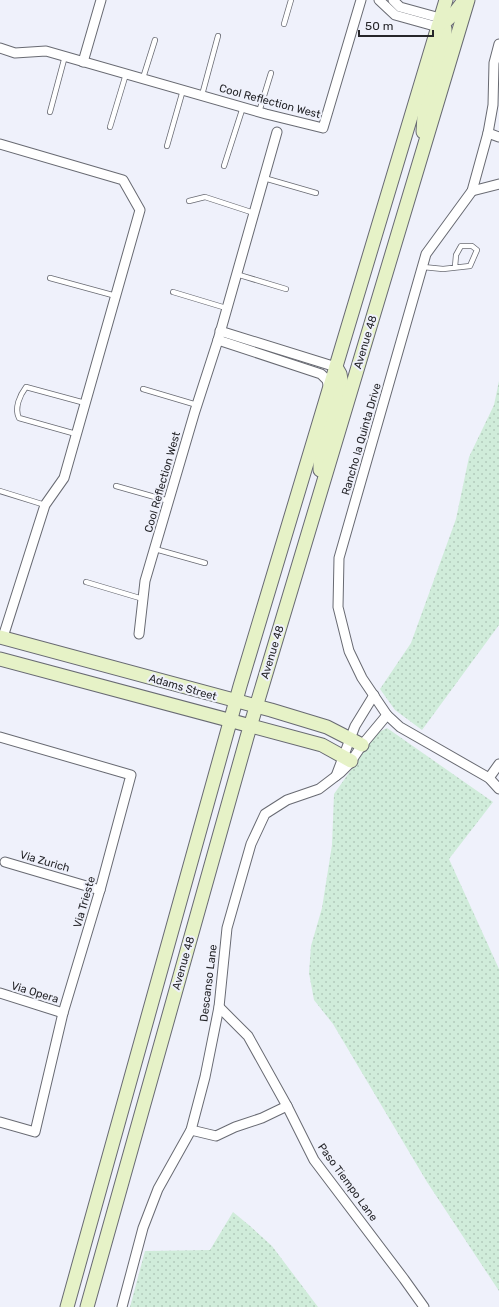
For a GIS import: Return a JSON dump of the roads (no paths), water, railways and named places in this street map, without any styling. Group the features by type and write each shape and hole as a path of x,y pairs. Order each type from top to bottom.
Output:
{"main road":[{"name":"Avenue 48","path":"67,1307 230,721 446,0"},
{"path":"422,152 424,115 445,44 445,29 440,23 458,9 464,0"},
{"name":"Avenue 48","path":"87,1307 250,726 468,0"},
{"path":"320,492 320,460 342,385 340,374 336,367"},
{"name":"Adams Street","path":"1,638 256,706 326,728 362,745"},
{"name":"Adams Street","path":"0,658 322,745 347,758"}],"street":[{"name":"Cool Reflection West","path":"0,48 15,53 46,51 260,112 323,128 361,0"},
{"path":"379,0 395,15 440,23"},
{"path":"393,0 400,7 440,23"},
{"path":"83,62 98,1"},
{"name":"Rancho la Quinta Drive","path":"499,44 494,63 493,105 488,133 472,191 426,254 339,558 338,607 349,651 362,678 388,715 400,727 489,778 499,789"},
{"name":"Cool Reflection West","path":"139,634 145,581 219,336 277,132"},
{"path":"488,133 499,138"},
{"path":"0,144 123,180 140,210 64,478 45,505 1,638"},
{"path":"472,191 499,184"},
{"path":"219,336 336,367"},
{"path":"219,336 321,374 327,380 329,389"},
{"path":"347,758 349,738 374,695"},
{"path":"347,758 362,745 388,715"},
{"name":"Via Trieste","path":"0,737 131,775 100,890 63,1013 35,1132 0,1122"},
{"name":"Descanso Lane","path":"122,1307 144,1228 158,1189 191,1130 205,1077 219,1007 227,928 251,844 265,814 287,800 320,789 335,777 347,758"},
{"path":"489,778 499,764"},
{"name":"Via Zurich","path":"5,862 100,890"},
{"name":"Via Opera","path":"0,993 63,1013"},
{"name":"Paso Tiempo Lane","path":"219,1007 248,1036 287,1106 314,1160 424,1307"},
{"path":"191,1130 216,1136 262,1118 287,1106"}],"lane":[{"path":"284,24 291,0"},
{"path":"202,95 218,36"},
{"path":"142,78 155,40"},
{"path":"50,112 65,56"},
{"path":"260,112 270,73"},
{"path":"110,127 126,74"},
{"path":"167,146 183,90"},
{"path":"224,166 243,107"},
{"path":"264,178 316,193"},
{"path":"189,201 205,197 254,212"},
{"path":"423,267 443,268 470,266 477,250 472,246 461,246 456,255 455,267"},
{"path":"236,274 286,290"},
{"path":"50,278 116,296"},
{"path":"173,292 226,308"},
{"path":"76,434 18,418 17,414 21,394 26,387 85,403"},
{"path":"143,390 197,405"},
{"path":"116,486 168,501"},
{"path":"0,491 45,505"},
{"path":"154,549 206,563"},
{"path":"86,582 143,599"}]}
